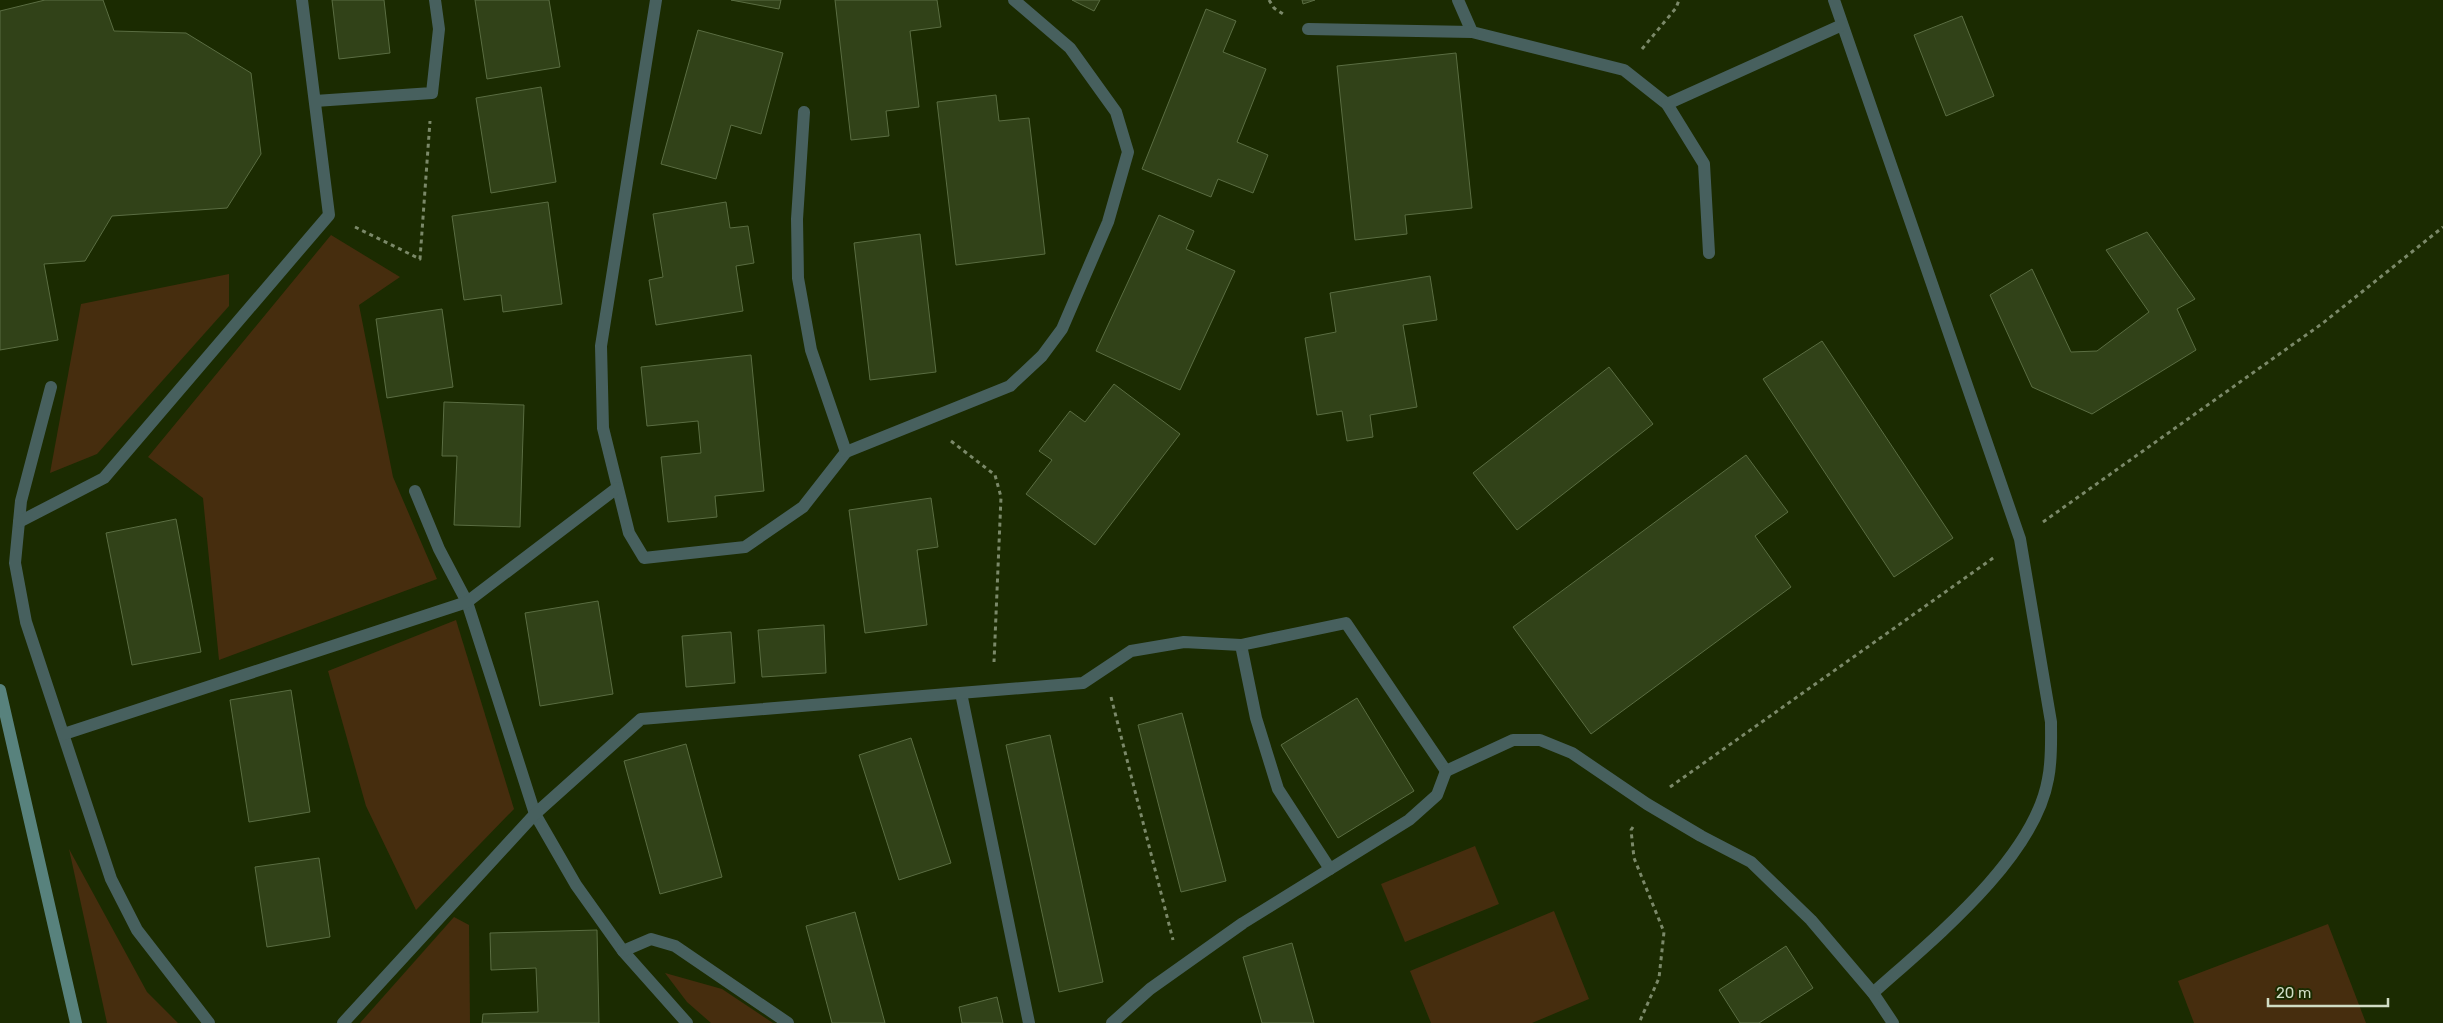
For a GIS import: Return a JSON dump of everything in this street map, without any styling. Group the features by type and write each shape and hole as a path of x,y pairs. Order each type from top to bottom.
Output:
{"street":[{"path":"19,522 104,478 330,214 302,0"},
{"path":"315,102 432,93 439,29 435,0"},
{"path":"656,0 601,346 603,428 628,534 644,558 745,547 803,507 846,452 1010,386 1042,356 1062,330 1108,222 1128,152 1116,112 1070,48 1014,0"},
{"path":"1458,0 1472,32"},
{"path":"1834,0 2020,539 2051,722 2052,751 2048,781 2034,818 2015,851 1988,886 1873,992"},
{"path":"1667,104 1842,25"},
{"path":"1308,29 1472,32 1624,70 1667,104 1704,164 1709,253"},
{"path":"804,112 797,219 798,278 811,350 846,452"},
{"path":"51,387 21,501 15,563 26,622 116,887 137,930 209,1023"},
{"path":"64,734 467,602 618,488"},
{"path":"415,491 439,549 467,602 535,814 576,884 623,951 687,1023"},
{"path":"343,1023 535,814 642,719 1083,683 1131,651 1184,642 1241,645 1346,623 1446,771"},
{"path":"1241,645 1256,718 1278,789 1330,869"},
{"path":"0,690 76,1023"},
{"path":"960,693 1029,1023"},
{"path":"1112,1023 1150,990 1243,922 1409,820 1438,795 1446,771 1513,740 1540,740 1572,753 1647,804 1700,836 1751,862 1810,920 1873,992 1893,1023"},
{"path":"623,951 651,940 675,946 788,1023"}],"path":[{"path":"1624,70 1676,8 1679,0"},
{"path":"330,214 420,259 432,93"},
{"path":"1639,1023 1659,978 1664,932 1634,858 1631,830 1647,804 2323,323 2443,227"},
{"path":"925,421 995,475 1001,497 993,690"},
{"path":"1104,670 1181,968"}],"shaded area":[{"path":"331,235 400,277 359,305 393,477 437,579 219,660 203,498 148,457"},
{"path":"229,274 229,306 97,454 50,473 81,304"},
{"path":"456,620 514,809 416,910 366,806 328,671"},
{"path":"1475,846 1499,904 1405,942 1381,884"},
{"path":"69,849 147,992 178,1023 107,1023"},
{"path":"1554,911 1589,999 1532,1023 1431,1023 1410,971"},
{"path":"454,917 469,925 470,1023 360,1023"},
{"path":"2328,924 2366,1023 2194,1023 2178,981"},
{"path":"665,973 722,989 773,1023 711,1023 687,1002"}],"building":[{"path":"45,0 103,0 114,31 186,33 251,73 261,154 227,208 112,216 85,261 44,264 58,340 0,350 0,11"},
{"path":"332,0 384,0 390,53 339,59"},
{"path":"475,0 549,0 560,67 487,79"},
{"path":"731,0 781,0 779,9"},
{"path":"835,0 937,0 941,27 910,31 919,107 886,111 889,136 851,140"},
{"path":"1072,0 1100,0 1094,11"},
{"path":"1302,0 1315,0 1303,4"},
{"path":"1206,9 1236,21 1223,52 1266,69 1237,142 1268,155 1253,193 1218,179 1211,197 1142,169"},
{"path":"1962,16 1994,96 1946,116 1914,35"},
{"path":"698,30 783,53 761,134 731,125 716,179 661,164"},
{"path":"1456,53 1472,208 1405,215 1407,234 1355,240 1337,66"},
{"path":"541,87 556,182 491,193 476,98"},
{"path":"996,95 999,121 1029,118 1045,254 956,265 937,102"},
{"path":"548,202 562,304 503,312 501,295 464,300 452,216"},
{"path":"726,202 730,228 748,226 754,263 736,266 743,311 656,325 649,280 663,277 653,214"},
{"path":"1159,215 1194,231 1186,249 1235,271 1180,390 1096,351"},
{"path":"2147,232 2195,299 2177,309 2196,350 2092,414 2032,387 1990,295 2032,269 2071,352 2097,351 2149,312 2106,250"},
{"path":"920,234 936,372 870,380 854,243"},
{"path":"1430,276 1437,320 1403,325 1417,407 1370,415 1373,437 1347,441 1342,411 1317,415 1305,338 1336,332 1330,293"},
{"path":"442,309 453,387 387,398 376,319"},
{"path":"1822,341 1953,538 1894,577 1763,379"},
{"path":"751,355 764,491 715,496 717,517 668,522 661,457 701,453 698,421 647,426 641,367"},
{"path":"1609,367 1653,424 1517,530 1473,473"},
{"path":"1114,384 1180,434 1095,545 1026,494 1052,460 1039,451 1070,411 1085,422"},
{"path":"444,402 524,405 520,527 454,525 457,456 442,456"},
{"path":"1746,455 1788,512 1755,536 1791,587 1591,734 1513,627"},
{"path":"931,498 938,547 917,550 927,625 865,633 849,510"},
{"path":"176,519 201,652 132,665 106,533"},
{"path":"598,601 613,694 540,706 525,613"},
{"path":"824,625 826,673 762,677 758,630"},
{"path":"731,632 735,683 686,687 682,636"},
{"path":"291,690 310,812 249,822 230,700"},
{"path":"1357,698 1414,791 1338,838 1281,745"},
{"path":"1182,713 1226,881 1181,892 1138,725"},
{"path":"1050,735 1103,982 1059,992 1006,745"},
{"path":"911,738 951,863 899,880 859,755"},
{"path":"686,744 722,877 660,894 624,761"},
{"path":"319,858 330,937 267,947 255,867"},
{"path":"855,912 885,1023 832,1023 806,926"},
{"path":"597,930 599,1023 482,1023 483,1014 538,1012 536,968 491,970 490,933"},
{"path":"1292,943 1314,1023 1262,1023 1243,957"},
{"path":"1786,946 1813,988 1759,1023 1740,1023 1719,990"},
{"path":"997,997 1003,1023 962,1023 959,1007"}]}
